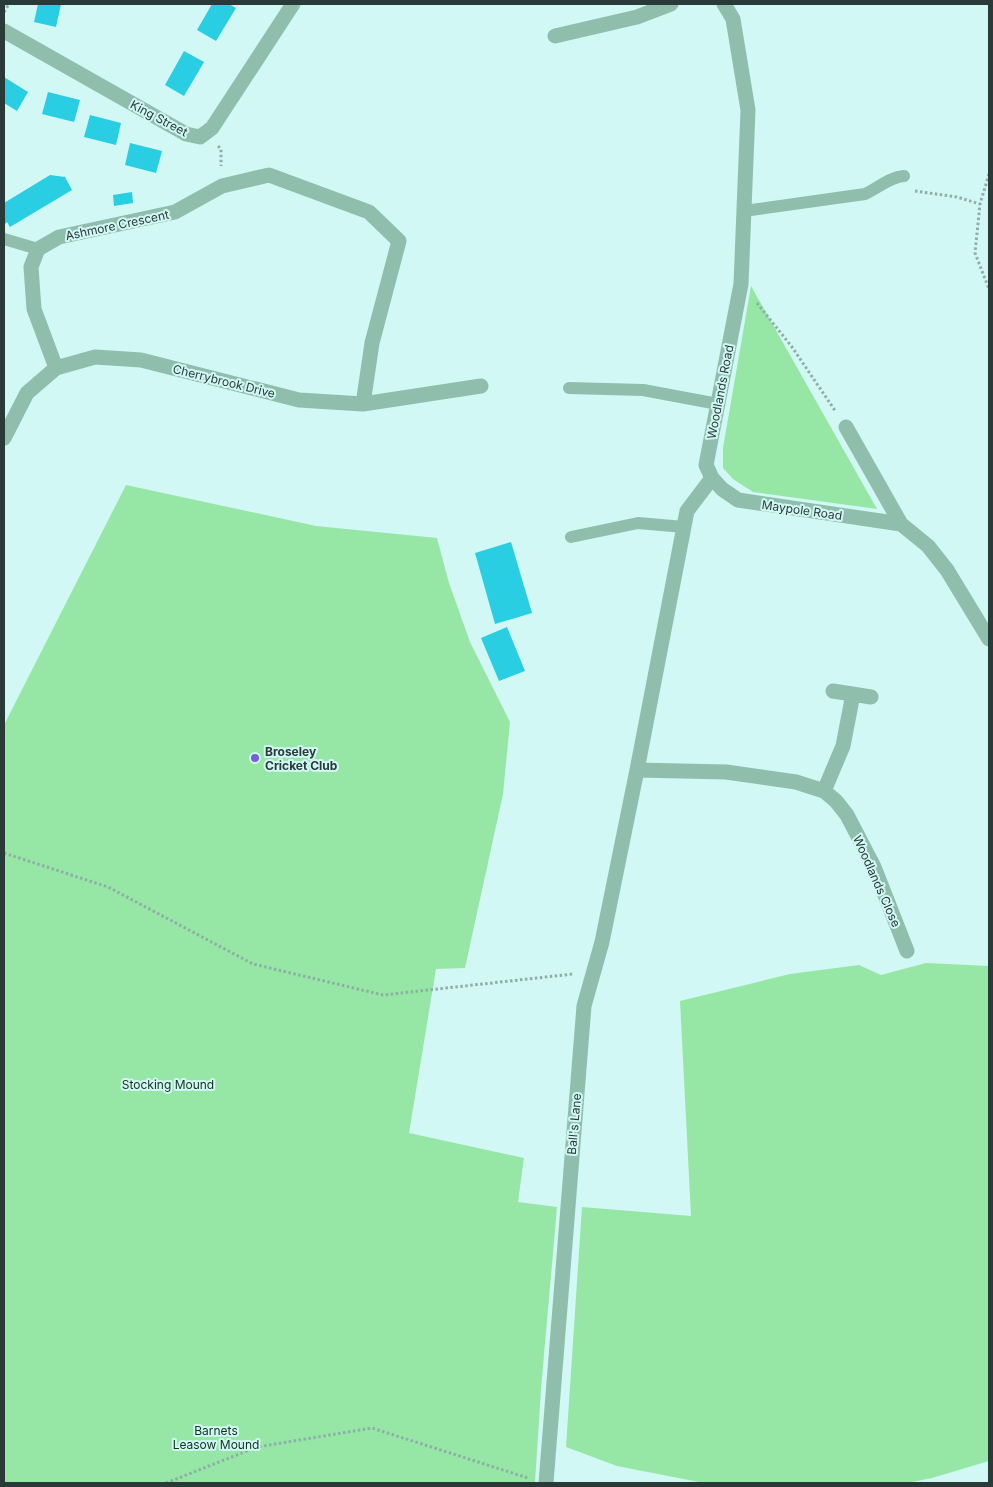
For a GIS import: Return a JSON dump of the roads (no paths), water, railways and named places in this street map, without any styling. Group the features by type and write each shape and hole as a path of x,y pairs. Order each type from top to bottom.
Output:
{"street":[{"name":"King Street","path":"4,30 186,134 200,137 212,128 293,4"},
{"path":"555,36 637,17 671,4"},
{"name":"Woodlands Road","path":"712,478 706,465 741,284 748,110 733,19 724,4"},
{"name":"Ashmore Crescent","path":"38,249 60,237 175,212 222,186 269,174 369,212 399,240 372,343 363,404"},
{"path":"38,249 32,267 34,309 56,368"},
{"name":"Cherrybrook Drive","path":"4,438 27,393 56,368 95,357 141,360 299,400 363,404 481,386"},
{"name":"Maypole Road","path":"846,427 900,524 928,546 947,570 989,638"},
{"path":"638,770 687,512 712,478"},
{"name":"Maypole Road","path":"712,478 722,489 738,500 900,524"},
{"path":"833,691 871,697"},
{"path":"824,791 843,746 853,694"},
{"name":"Woodlands Close","path":"638,770 726,772 796,782 824,791 836,801 847,815 874,867 908,951"},
{"name":"Ball's Lane","path":"541,1482 584,1006 602,942 638,770"}],"lane":[{"path":"744,211 865,194 894,177 904,176"},
{"path":"4,239 38,249"},
{"path":"570,388 642,390 718,404"},
{"path":"571,537 638,523 684,528"}],"place":[{"name":"Broseley Cricket Club","path":"255,758"}],"park label":[{"name":"Stocking Mound","path":"168,1084"},
{"name":"Barnets Leasow Mound","path":"216,1437"}]}
